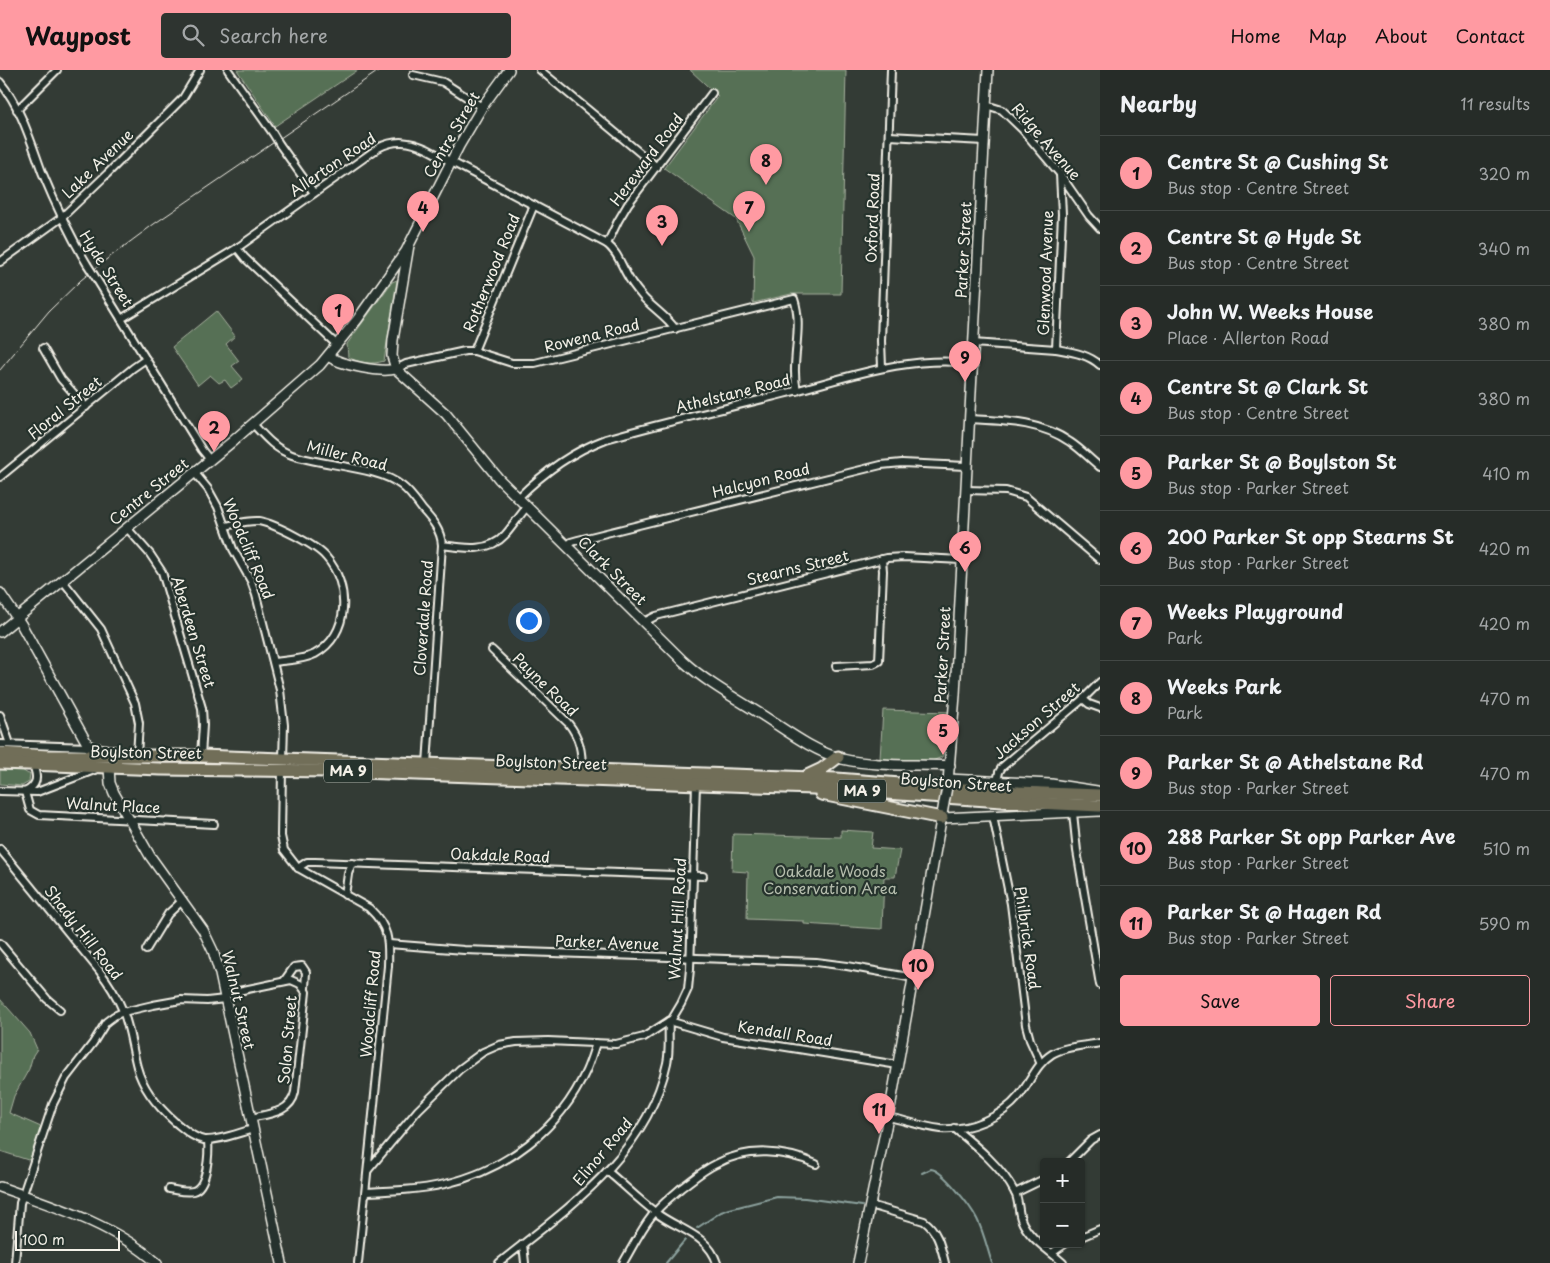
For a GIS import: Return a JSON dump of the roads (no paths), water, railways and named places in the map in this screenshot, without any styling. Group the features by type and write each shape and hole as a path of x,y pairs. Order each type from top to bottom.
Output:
{"highway":[{"name":"Boylston Street","path":"0,754 48,756 201,756 282,764 787,787 1100,806"},
{"path":"803,778 822,769 838,757"},
{"name":"Boylston Street","path":"0,763 105,767 427,764 803,778 989,791 1100,795"},
{"path":"787,787 942,818"}],"main road":[{"name":"Centre Street","path":"0,632 253,424 311,374 328,356 409,245 450,161 482,107 508,70"},
{"name":"Parker Street","path":"858,1263 889,1117 950,766 988,70"},
{"path":"328,356 336,361 353,366 384,371 396,370 392,356 393,340 409,245"},
{"name":"Clark Street","path":"396,370 446,414 489,468 683,661 706,680 803,741 838,757"},
{"path":"0,593 17,619 89,747 137,755"},
{"name":"Boylston Street","path":"838,757 864,762 950,766"},
{"name":"Walnut Street","path":"105,767 112,788 129,820 154,863 198,922 210,944 218,966 282,1263"},
{"name":"Boylston Street","path":"948,780 1051,784 1100,791"},
{"name":"Boylston Street","path":"942,818 1100,811"},
{"path":"0,1187 70,1212 95,1224 140,1250 157,1263"}],"street":[{"path":"17,110 57,70"},
{"name":"Lake Avenue","path":"0,262 61,218 166,117 183,98 200,70"},
{"path":"228,70 314,193"},
{"path":"540,70 656,167"},
{"name":"Oxford Road","path":"882,367 881,341 891,70"},
{"path":"413,75 443,82 482,107"},
{"name":"Hyde Street","path":"0,82 17,110 61,218 87,264 210,460"},
{"name":"Hereward Road","path":"607,244 621,216 712,94"},
{"name":"Ridge Avenue","path":"986,105 1002,110 1022,129 1060,174 1089,216 1100,228"},
{"path":"889,136 984,141"},
{"name":"Allerton Road","path":"121,319 236,248 374,150 390,143 404,142 413,144 450,161 607,244 618,255 626,273 642,296 672,324 674,329"},
{"name":"Glenwood Avenue","path":"973,343 1056,350 1062,214 1060,174"},
{"name":"Rotherwood Road","path":"474,351 534,205"},
{"path":"236,248 337,345"},
{"name":"Rowena Road","path":"396,370 406,364 460,352 474,351 512,363 535,363 794,299 798,314 797,390"},
{"path":"43,348 61,379 86,407"},
{"path":"1056,350 1085,356 1095,360 1100,365"},
{"name":"Floral Street","path":"0,477 146,359"},
{"name":"Athelstane Road","path":"518,498 548,470 575,453 598,442 882,367 926,361 972,363"},
{"path":"969,418 1019,422 1044,429 1070,442 1100,467"},
{"name":"Miller Road","path":"253,424 272,444 291,455 377,474 396,482 407,491 431,520 439,533 442,545"},
{"name":"Halcyon Road","path":"566,546 578,540 881,465 966,466"},
{"name":"Woodcliff Road","path":"194,472 212,495 233,549 254,588 274,662 283,717 281,840 287,855 298,868 369,908 384,925 388,937 388,966 358,1263"},
{"path":"965,490 1006,491 1026,497 1100,560"},
{"name":"Cloverdale Road","path":"427,764 442,545 470,548 487,546 496,542 508,532 527,506"},
{"path":"225,526 254,521 264,522 276,527 322,553 333,567 340,582 343,612 340,626 330,642 316,653 307,657 274,662"},
{"name":"Aberdeen Street","path":"127,528 155,560 167,585 202,708 201,756"},
{"name":"Stearns Street","path":"644,622 656,616 882,559 904,557 961,560"},
{"path":"836,666 870,664 879,661 882,559"},
{"path":"63,581 101,629 134,699 138,718 137,755"},
{"name":"Payne Road","path":"492,650 575,732 580,746 582,770"},
{"name":"Jackson Street","path":"997,782 1002,767 1083,699 1100,682"},
{"path":"1083,699 1089,704 1100,708"},
{"path":"0,715 10,744"},
{"path":"0,744 89,747"},
{"path":"25,792 31,789 36,781 33,764"},
{"path":"0,791 34,793 43,791 105,767"},
{"name":"Walnut Hill Road","path":"368,1170 418,1110 460,1069 483,1052 499,1045 516,1042 616,1044 629,1042 644,1037 669,1021 681,1004 688,989 694,875 696,784"},
{"name":"Walnut Place","path":"25,792 30,808 37,815 214,824"},
{"path":"1073,813 1077,851 1100,985"},
{"name":"Philbrick Road","path":"993,816 1011,904 1026,1025 1030,1040 1040,1062"},
{"name":"Shady Hill Road","path":"0,849 111,987 123,1012 136,1067 149,1094 160,1108 186,1132 208,1140"},
{"name":"Oakdale Road","path":"298,868 303,864 311,862 703,876"},
{"path":"345,895 348,874 352,863"},
{"path":"146,950 168,914 183,900"},
{"path":"0,943 47,999 60,1010"},
{"name":"Parker Avenue","path":"389,944 464,950 816,962 914,978"},
{"path":"284,981 294,967 302,966 306,972 304,988"},
{"name":"Solon Street","path":"123,1012 174,1001 224,996 284,981 294,981 304,988 306,995 293,1101 281,1110 250,1118"},
{"path":"15,1263 19,1214 23,1195 50,1113 62,1086 106,1022 123,1012"},
{"name":"Kendall Road","path":"669,1021 723,1037 898,1065"},
{"name":"Elinor Road","path":"499,1263 574,1204 607,1171 634,1138 654,1102 668,1061 669,1021"},
{"path":"366,1192 407,1190 445,1184 479,1172 510,1157 531,1143 570,1100 585,1072 596,1043"},
{"path":"889,1117 942,1129 981,1122 1010,1107 1021,1094 1040,1062 1053,1053 1100,1043"},
{"path":"954,1128 980,1149 1015,1193 1021,1218 1026,1228 1063,1263"},
{"path":"169,1189 192,1191 201,1186 204,1180 208,1140 253,1130"},
{"path":"1073,1158 1091,1140 1100,1135"},
{"path":"623,1263 655,1212 696,1176 716,1164 740,1154 756,1152 786,1154 816,1164"},
{"path":"607,1171 655,1212 689,1231 708,1246 717,1263"},
{"path":"1015,1193 1040,1181"},
{"path":"870,1205 924,1221 931,1226 939,1241 945,1263"},
{"path":"1085,1235 1100,1229"},
{"path":"523,1244 525,1263"},
{"path":"1052,1253 1059,1248"}],"waterway":[{"path":"922,1173 931,1169 936,1171 963,1198 974,1213 984,1235 992,1263"},
{"path":"697,1228 721,1212 777,1197 805,1198 862,1206"},
{"path":"666,1263 685,1240"}],"tram line":[{"path":"0,370 49,311 81,280 107,259 154,224 380,70"}],"place":[{"name":"Weeks Park","path":"766,185"},
{"name":"Centre St @ Clark St","path":"423,232"},
{"name":"Weeks Playground","path":"749,232"},
{"name":"John W. Weeks House","path":"662,246"},
{"name":"Centre St @ Cushing St","path":"338,335"},
{"name":"Parker St @ Athelstane Rd","path":"965,382"},
{"name":"Centre St @ Hyde St","path":"214,452"},
{"name":"200 Parker St opp Stearns St","path":"965,572"},
{"name":"Parker St @ Boylston St","path":"943,755"},
{"name":"288 Parker St opp Parker Ave","path":"918,990"},
{"name":"Parker St @ Hagen Rd","path":"879,1134"}],"park label":[{"name":"Oakdale Woods Conservation Area","path":"830,880"}]}
